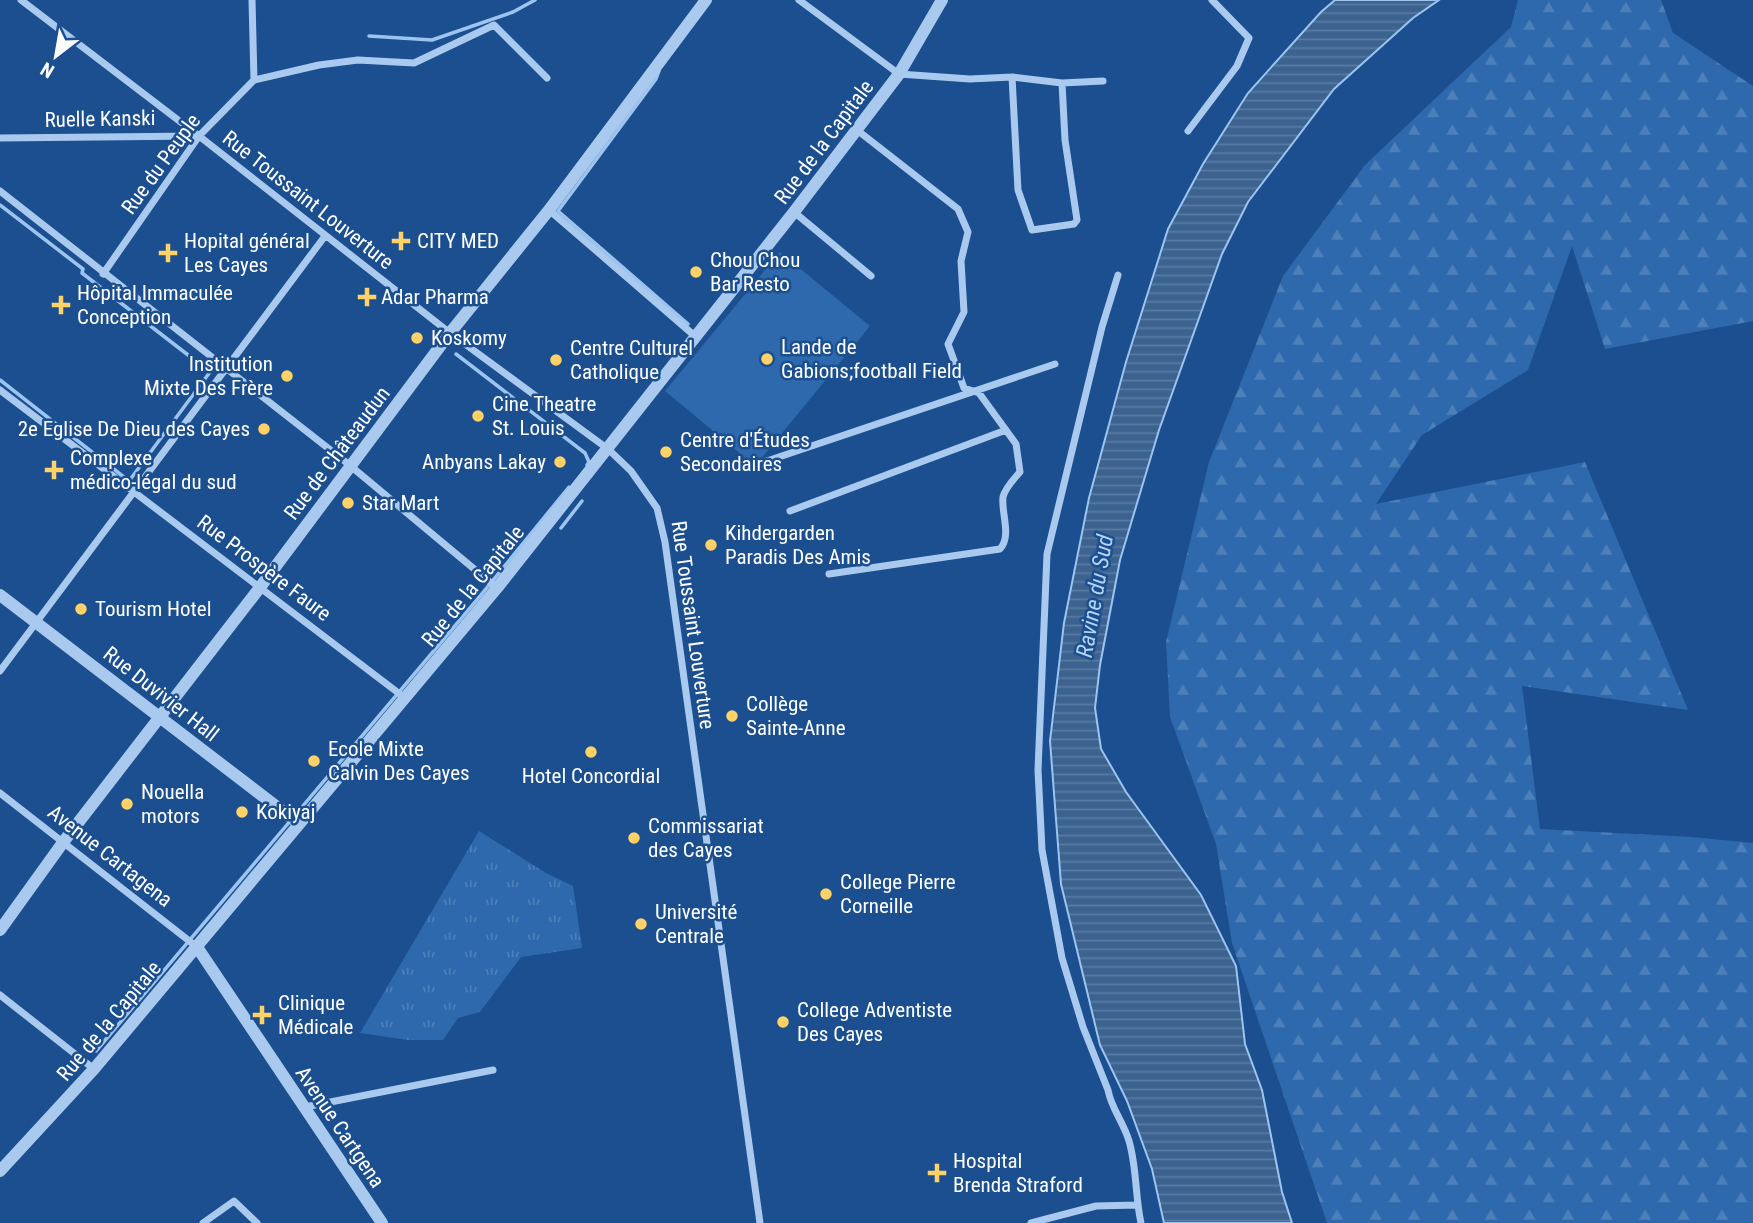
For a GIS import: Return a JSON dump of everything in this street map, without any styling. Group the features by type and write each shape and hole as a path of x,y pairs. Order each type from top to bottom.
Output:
{"street":[{"name":"Rue Toussaint Louverture","path":"21,0 200,136 450,333 608,449 632,471 657,508 665,542 760,1223"},
{"path":"252,0 254,80 319,65 358,60 414,63 494,25 547,78"},
{"name":"Rue de Châteaudun","path":"0,930 158,716 261,586 450,333 549,210 706,0"},
{"path":"799,0 900,74 970,79 1012,77 1062,83 1103,81"},
{"name":"Rue de la Capitale","path":"0,1171 94,1069 497,588 900,74 942,0"},
{"path":"1188,131 1237,66 1250,38 1212,0"},
{"path":"1012,77 1016,181 1032,230 1074,224 1077,220 1065,140 1062,83"},
{"name":"Rue du Peuple","path":"103,274 200,136 254,80"},
{"path":"829,573 1000,549 1004,545 1005,537 1003,496 1020,472 1016,444 979,393 964,388 948,344 964,312 961,261 968,232 964,219 958,209 857,130"},
{"name":"Ruelle Kanski","path":"0,138 200,136"},
{"path":"0,191 351,467 497,588"},
{"path":"549,210 696,337"},
{"path":"794,212 871,276"},
{"path":"0,671 325,236"},
{"path":"1118,275 1102,327 1047,554 1038,770 1042,850 1062,958 1083,1027 1129,1142 1141,1223"},
{"path":"764,462 1055,364"},
{"name":"Rue Prospère Faure","path":"1,394 261,586 406,698"},
{"path":"790,511 1006,430"},
{"name":"Rue Duvivier Hall","path":"0,595 298,823"},
{"name":"Avenue Cartagena","path":"0,793 197,947"},
{"name":"Avenue Cartgena","path":"197,947 382,1223"},
{"path":"0,995 94,1069"},
{"path":"304,1107 492,1070"},
{"path":"203,1223 234,1201 257,1223"},
{"path":"1031,1223 1096,1206 1137,1205"}],"green space":[{"path":"1518,0 1661,0 1673,33 1753,86 1753,321 1605,349 1572,246 1528,370 1422,435 1376,504 1585,462 1688,710 1522,686 1540,829 1753,843 1753,1223 1327,1223 1232,943 1216,844 1170,717 1166,642 1209,462 1283,276 1365,165 1511,27"},
{"name":"Lande de Gabions;football Field","path":"780,252 870,326 755,466 665,391"},
{"path":"479,831 546,873 573,886 582,948 521,957 480,1012 458,1018 443,1040 408,1040 360,1033"}],"water":[{"name":"Ravine du Sud","path":"1335,0 1439,0 1413,18 1334,89 1248,202 1222,254 1159,430 1120,560 1100,665 1095,708 1101,749 1126,792 1201,895 1236,966 1245,1044 1262,1090 1282,1192 1292,1223 1164,1223 1152,1169 1127,1101 1100,1045 1061,884 1050,741 1064,623 1089,498 1126,362 1168,229 1203,164 1248,93"}],"waterway":[{"path":"369,36 432,40 513,12 535,0"},
{"path":"659,71 656,79 558,211 688,324"},
{"path":"0,205 83,269 82,273 210,372 129,481 0,380"},
{"path":"456,354 585,453 589,462 587,465"},
{"path":"96,1051 569,487"},
{"path":"561,528 582,501"}],"place":[{"name":"CITY MED","path":"401,241"},
{"name":"Hopital général Les Cayes","path":"168,253"},
{"name":"Chou Chou Bar Resto","path":"696,272"},
{"name":"Adar Pharma","path":"367,297"},
{"name":"Hôpital Immaculée Conception","path":"61,305"},
{"name":"Koskomy","path":"417,338"},
{"name":"Lande de Gabions;football Field","path":"767,359"},
{"name":"Centre Culturel Catholique","path":"556,360"},
{"name":"Institution Mixte Des Frère","path":"287,376"},
{"name":"Cine Theatre St. Louis","path":"478,416"},
{"name":"2e Eglise De Dieu des Cayes","path":"264,429"},
{"name":"Centre d'Études Secondaires","path":"666,452"},
{"name":"Anbyans Lakay","path":"560,462"},
{"name":"Complexe médico-légal du sud","path":"54,470"},
{"name":"Star Mart","path":"348,503"},
{"name":"Kihdergarden Paradis Des Amis","path":"711,545"},
{"name":"Tourism Hotel","path":"81,609"},
{"name":"Collège Sainte-Anne","path":"732,716"},
{"name":"Hotel Concordial","path":"591,752"},
{"name":"Ecole Mixte Calvin Des Cayes","path":"314,761"},
{"name":"Nouella motors","path":"127,804"},
{"name":"Kokiyaj","path":"242,812"},
{"name":"Commissariat des Cayes","path":"634,838"},
{"name":"College Pierre Corneille","path":"826,894"},
{"name":"Université Centrale","path":"641,924"},
{"name":"Clinique Médicale","path":"262,1015"},
{"name":"College Adventiste Des Cayes","path":"783,1022"},
{"name":"Hospital Brenda Straford","path":"937,1173"}]}
